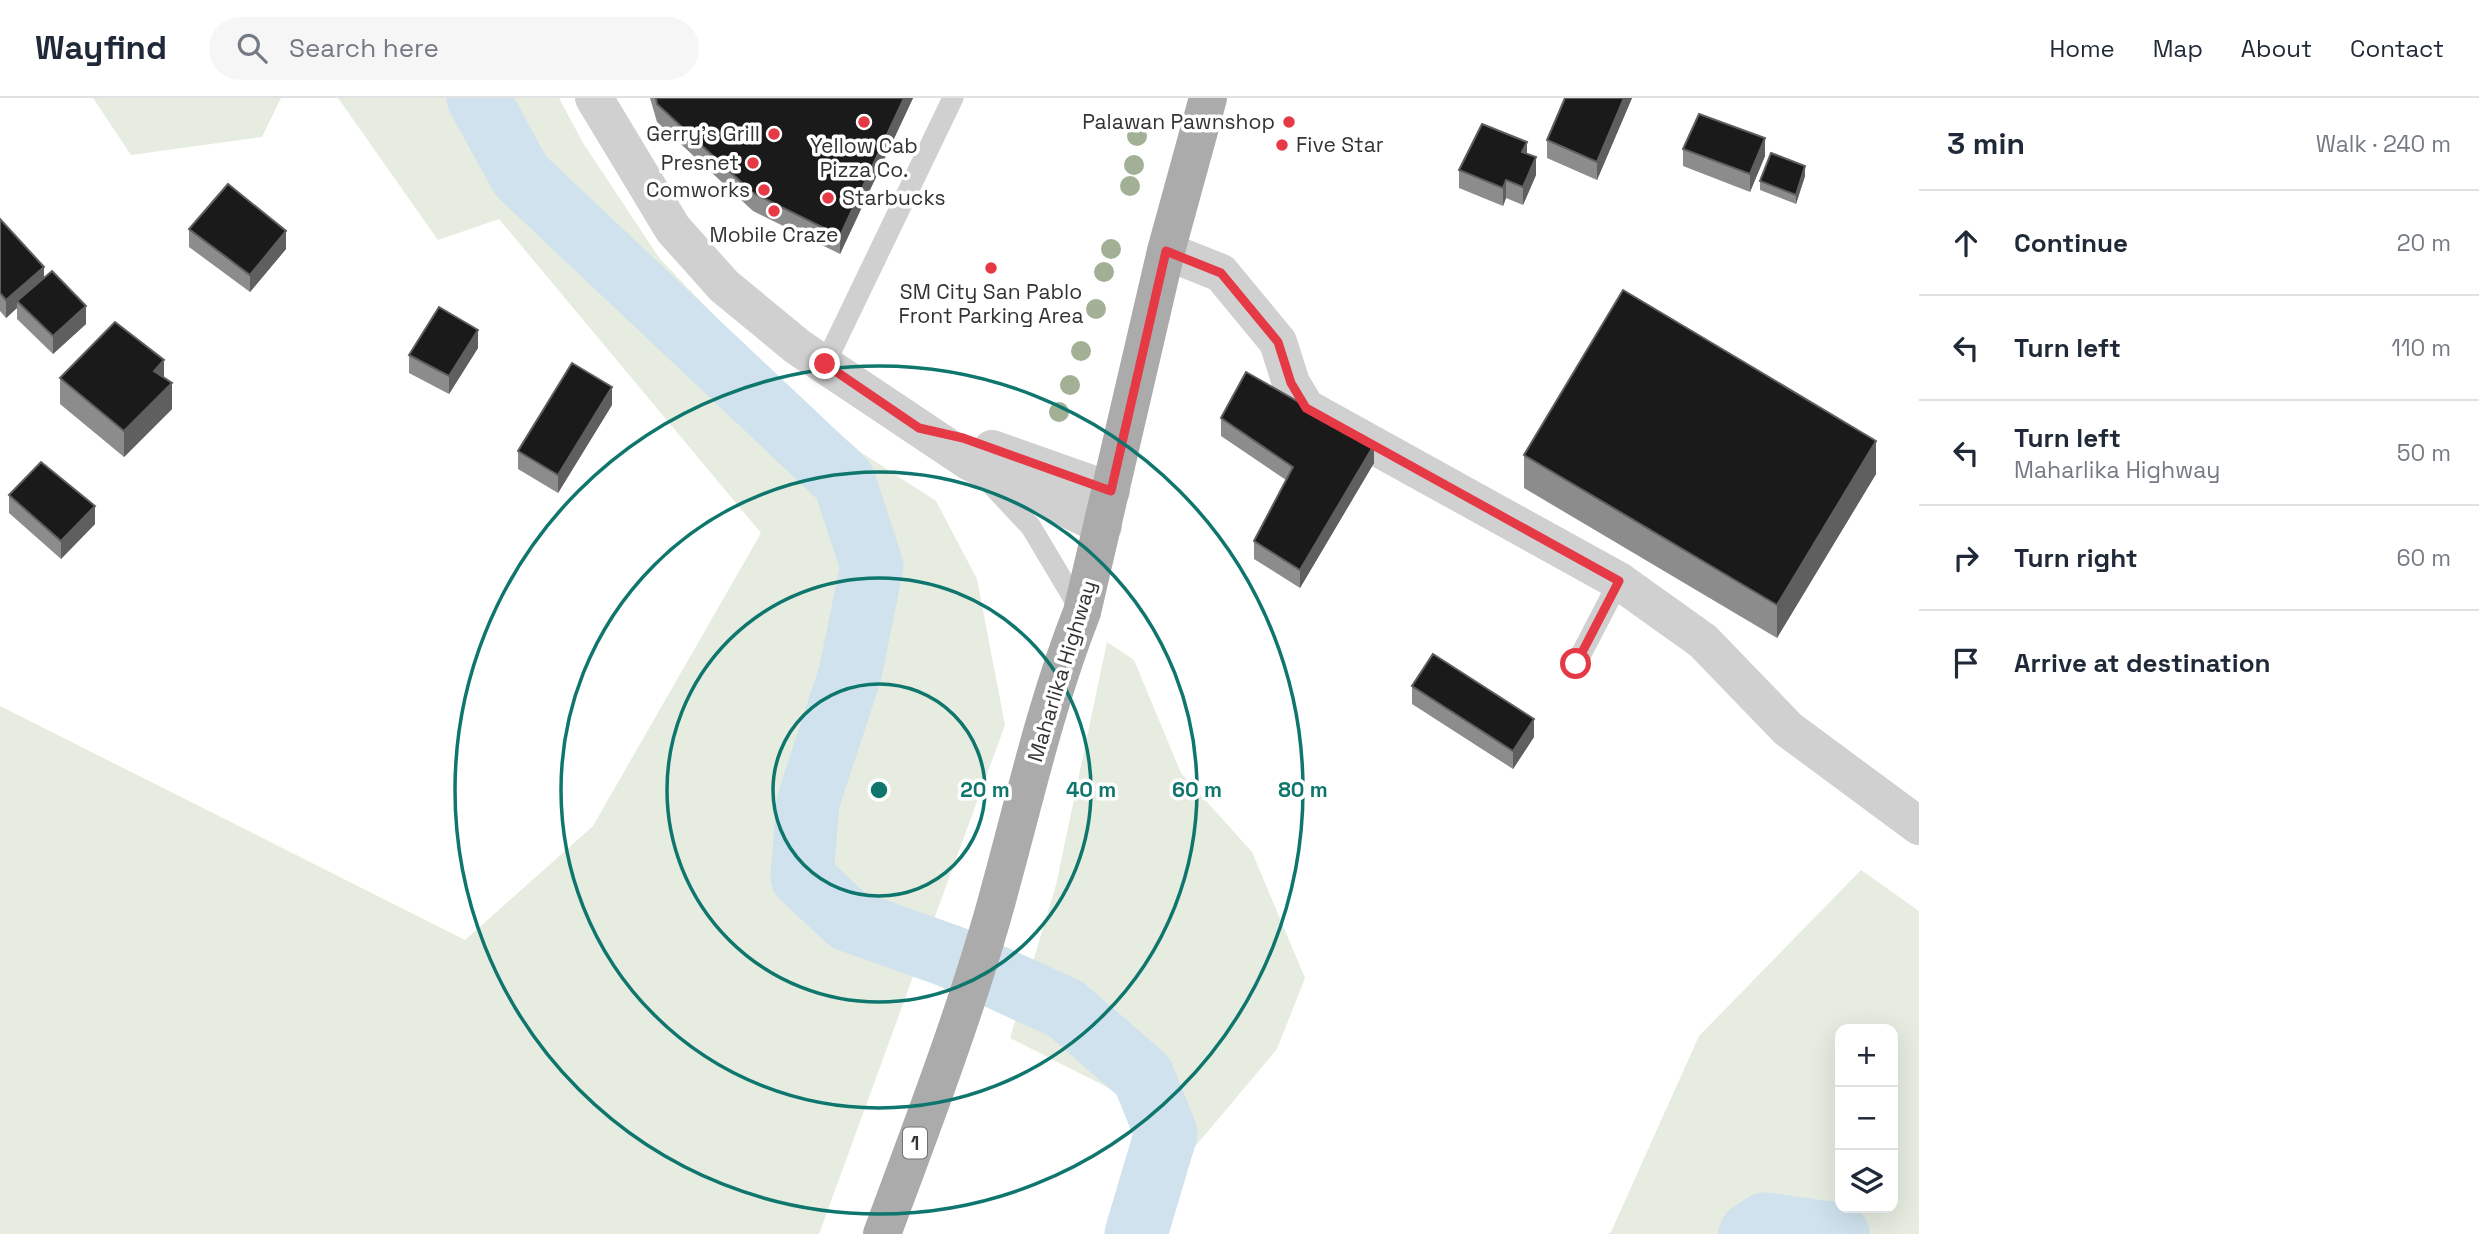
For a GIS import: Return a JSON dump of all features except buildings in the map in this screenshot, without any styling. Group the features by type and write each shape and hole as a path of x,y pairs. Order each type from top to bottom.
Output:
{"main road":[{"name":"Maharlika Highway","path":"882,1234 949,1053 991,920 1062,662 1082,612 1166,251 1208,98"}],"street":[{"path":"594,98 673,229 724,286 798,347 970,462 1107,509"},
{"path":"1166,251 1221,273 1278,342 1291,383 1306,408 1619,581 1703,640 1788,729 1919,826"},
{"path":"919,428 963,438 1107,509"}],"lane":[{"path":"825,364 953,98"},
{"path":"970,462 1031,527 1082,612"},
{"path":"1576,664 1619,581"}],"shaded area":[{"path":"93,98 281,98 262,137 131,155"},
{"path":"338,98 559,98 583,143 660,259 773,377 862,453 936,501 977,579 1005,725 819,1234 0,1234 0,706 465,940 593,826 761,533 499,219 438,240"},
{"path":"1107,642 1134,660 1181,773 1252,852 1305,978 1277,1049 1177,1168 1162,1234 1124,1234 1148,1144 1115,1091 1010,1038 1056,885"},
{"path":"1861,870 1919,911 1919,1234 1607,1234 1611,1232 1699,1036"}],"waterway":[{"path":"478,98 521,176 844,481 872,566 850,674 808,802 802,877 848,920 952,957 1066,1009 1143,1076 1166,1133 1136,1234"},
{"path":"1750,1234 1765,1224 1838,1234"}],"place":[{"name":"Yellow Cab Pizza Co.","path":"864,122"},
{"name":"Palawan Pawnshop","path":"1289,122"},
{"name":"Gerry's Grill","path":"774,134"},
{"name":"Five Star","path":"1282,145"},
{"name":"Presnet","path":"753,163"},
{"name":"Comworks","path":"764,190"},
{"name":"Starbucks","path":"828,198"},
{"name":"Mobile Craze","path":"774,211"},
{"name":"SM City San Pablo Front Parking Area","path":"991,268"}],"route":[{"path":"825,364 919,428 963,438 1111,491 1166,251 1221,273 1278,342 1291,383 1306,408 1619,581 1576,664"}]}
